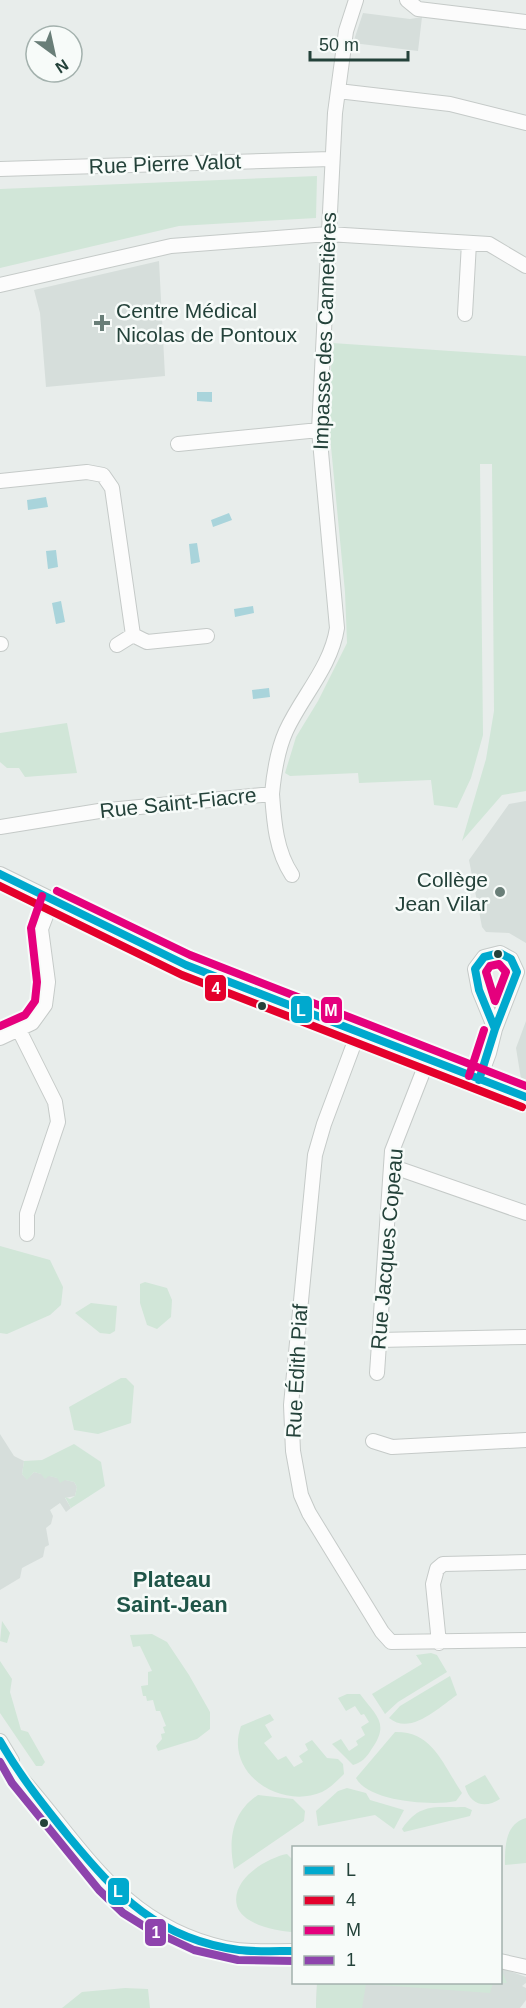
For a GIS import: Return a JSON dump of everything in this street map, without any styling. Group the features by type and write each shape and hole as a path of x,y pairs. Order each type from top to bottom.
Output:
{"street":[{"name":"Impasse des Cannetières","path":"272,794 283,738 327,660 337,628 319,430 331,159 346,31 357,0"},
{"path":"407,0 418,9 526,22"},
{"path":"338,91 450,104 526,123"},
{"name":"Rue Pierre Valot","path":"0,169 331,159"},
{"path":"0,285 171,246 328,234 489,244 526,266"},
{"path":"465,314 469,243"},
{"path":"178,444 319,430"},
{"path":"0,481 94,472 109,481 133,635"},
{"path":"133,635 147,642 207,636"},
{"path":"117,645 133,635"},
{"name":"Rue Saint-Fiacre","path":"0,827 99,811 272,794 276,833 283,862 292,875"},
{"path":"0,874 186,965 526,1097"},
{"path":"0,1038 32,1023 40,1015 48,994 41,929 52,900"},
{"path":"478,1080 485,1067 495,1029 518,972 512,959 500,953 484,957 475,969 477,984 495,1029"},
{"path":"19,1030 54,1102 58,1122 27,1214 27,1234"},
{"name":"Rue Édith Piaf","path":"358,1033 324,1124 315,1155 297,1368 291,1405 293,1451 302,1495 309,1513 388,1640 398,1644 439,1643"},
{"name":"Rue Jacques Copeau","path":"376,1373 391,1166 395,1140 428,1059"},
{"path":"391,1166 526,1213"},
{"path":"378,1340 526,1337"},
{"path":"373,1441 393,1447 526,1440"},
{"path":"526,1562 443,1564 437,1569 433,1584 439,1643 526,1640"},
{"path":"0,1741 20,1776"},
{"path":"0,1755 20,1776 107,1883 129,1904 152,1919 188,1937 226,1948 253,1952 292,1951"},
{"path":"502,1961 526,1967"}],"shaded area":[{"path":"363,13 410,19 422,17 418,51 353,43"},
{"name":"Centre Médical Nicolas de Pontoux","path":"159,261 165,376 46,387 40,313 34,290"},
{"name":"Collège Jean Vilar","path":"526,801 526,943 509,933 486,932 482,927 469,860 509,804"},
{"path":"526,1021 526,1081 521,1079 516,1048"},
{"path":"0,1434 14,1456 24,1461 22,1474 27,1479 34,1472 74,1482 77,1487 75,1496 65,1498 71,1508 66,1512 60,1503 50,1510 53,1516 51,1524 46,1528 49,1545 45,1547 43,1557 22,1568 20,1578 0,1590"},
{"path":"502,1968 526,1977 526,1983 522,1986 526,1988 526,2000 520,2008 316,2008 317,1984 502,1984"}],"green space":[{"path":"317,176 316,218 179,226 0,268 0,189"},
{"path":"332,343 526,356 526,791 502,795 462,841 486,759 494,711 492,464 480,464 483,735 471,778 457,808 434,805 431,780 359,783 358,773 290,776 285,773 296,737 318,701 347,643 345,592 329,426"},
{"path":"67,723 77,773 25,777 19,768 7,768 0,762 0,733"},
{"path":"0,1246 50,1260 63,1287 61,1305 50,1315 7,1334 0,1333"},
{"path":"145,1282 167,1288 172,1300 171,1317 157,1329 147,1325 140,1303 140,1284"},
{"path":"91,1303 117,1306 115,1331 110,1334 100,1333 75,1313"},
{"path":"121,1378 126,1378 134,1386 131,1423 98,1434 74,1430 69,1407"},
{"path":"74,1444 101,1462 105,1486 71,1508 65,1497 70,1499 75,1496 77,1487 74,1482 65,1480 60,1483 57,1478 49,1476 45,1479 41,1474 34,1472 27,1480 22,1474 24,1461 42,1460"},
{"path":"2,1621 10,1633 7,1643 0,1641"},
{"path":"152,1634 167,1642 210,1712 210,1729 197,1739 158,1751 156,1746 162,1739 161,1734 165,1733 163,1727 166,1726 160,1711 156,1711 153,1700 147,1701 146,1696 143,1696 141,1686 148,1685 148,1672 152,1671 140,1646 133,1647 130,1635"},
{"path":"431,1653 437,1655 447,1672 398,1702 385,1714 372,1694 422,1664 416,1655"},
{"path":"0,1661 12,1679 10,1692 21,1730 28,1732 45,1762 42,1766 36,1766 0,1713"},
{"path":"450,1676 457,1695 433,1712 415,1722 406,1724 389,1718 400,1706"},
{"path":"347,1694 360,1694 376,1715 380,1726 377,1741 369,1753 353,1765 332,1744 341,1739 349,1751 358,1745 356,1741 365,1735 361,1727 369,1722 355,1706 346,1711 338,1698"},
{"path":"270,1714 274,1720 265,1725 272,1737 264,1743 278,1760 286,1756 294,1767 303,1762 299,1756 308,1750 305,1744 312,1740 327,1758 338,1759 343,1764 344,1774 322,1792 306,1796 289,1796 259,1783 248,1772 241,1759 238,1743 241,1726"},
{"path":"395,1732 419,1737 436,1752 462,1793 456,1801 433,1803 402,1800 387,1797 363,1786 356,1778"},
{"path":"485,1775 500,1799 489,1804 474,1801 465,1786"},
{"path":"347,1788 366,1793 370,1800 404,1810 394,1829 375,1815 318,1826 316,1811 338,1791"},
{"path":"258,1795 293,1799 305,1811 304,1821 234,1869 232,1837 237,1818 249,1802"},
{"path":"437,1807 465,1807 472,1810 470,1816 404,1832 402,1829 415,1814 422,1810"},
{"path":"526,1818 526,1863 505,1865 506,1843 510,1830"},
{"path":"287,1854 292,1859 292,1932 261,1926 240,1913 237,1906 236,1896 244,1879 260,1865"},
{"path":"502,1971 507,1983 502,1983"},
{"path":"317,1984 366,1984 362,2008 316,2008"},
{"path":"366,1984 493,1984 490,1993"},
{"path":"125,1988 148,1989 150,2008 62,2008 82,1992"}],"water":[{"path":"197,392 212,392 212,402 197,401"},
{"path":"46,497 48,507 28,510 27,500"},
{"path":"229,513 232,520 213,527 211,520"},
{"path":"197,543 200,562 191,564 189,544"},
{"path":"56,550 58,567 48,569 46,551"},
{"path":"61,601 65,622 56,624 52,603"},
{"path":"253,606 254,613 235,617 234,609"},
{"path":"269,688 270,697 253,699 252,690"}],"transit line":[{"name":"L","path":"0,874 186,965 526,1097"},
{"name":"4","path":"0,886 182,975 522,1107"},
{"name":"M","path":"57,891 190,955 526,1086"},
{"name":"M","path":"0,1026 25,1015 35,1001 37,982 31,928 42,896"},
{"name":"L","path":"500,953 511,959 517,972 495,1029 479,990 475,969 484,957 500,953"},
{"name":"M","path":"499,964 506,972 495,1001 486,972 490,966 499,964"},
{"name":"L","path":"479,1080 495,1029"},
{"name":"M","path":"469,1076 484,1030"},
{"name":"L","path":"0,1741 24,1779 69,1837 105,1878 142,1912 185,1936 210,1944 246,1951 292,1951"},
{"name":"1","path":"0,1762 12,1783 99,1890 123,1913 147,1928 194,1950 238,1960 292,1961"}],"place":[{"name":"Centre Médical Nicolas de Pontoux","path":"102,323"},
{"name":"Collège Jean Vilar","path":"500,892"}],"district":[{"name":"Plateau Saint-Jean","path":"172,1592"}]}
